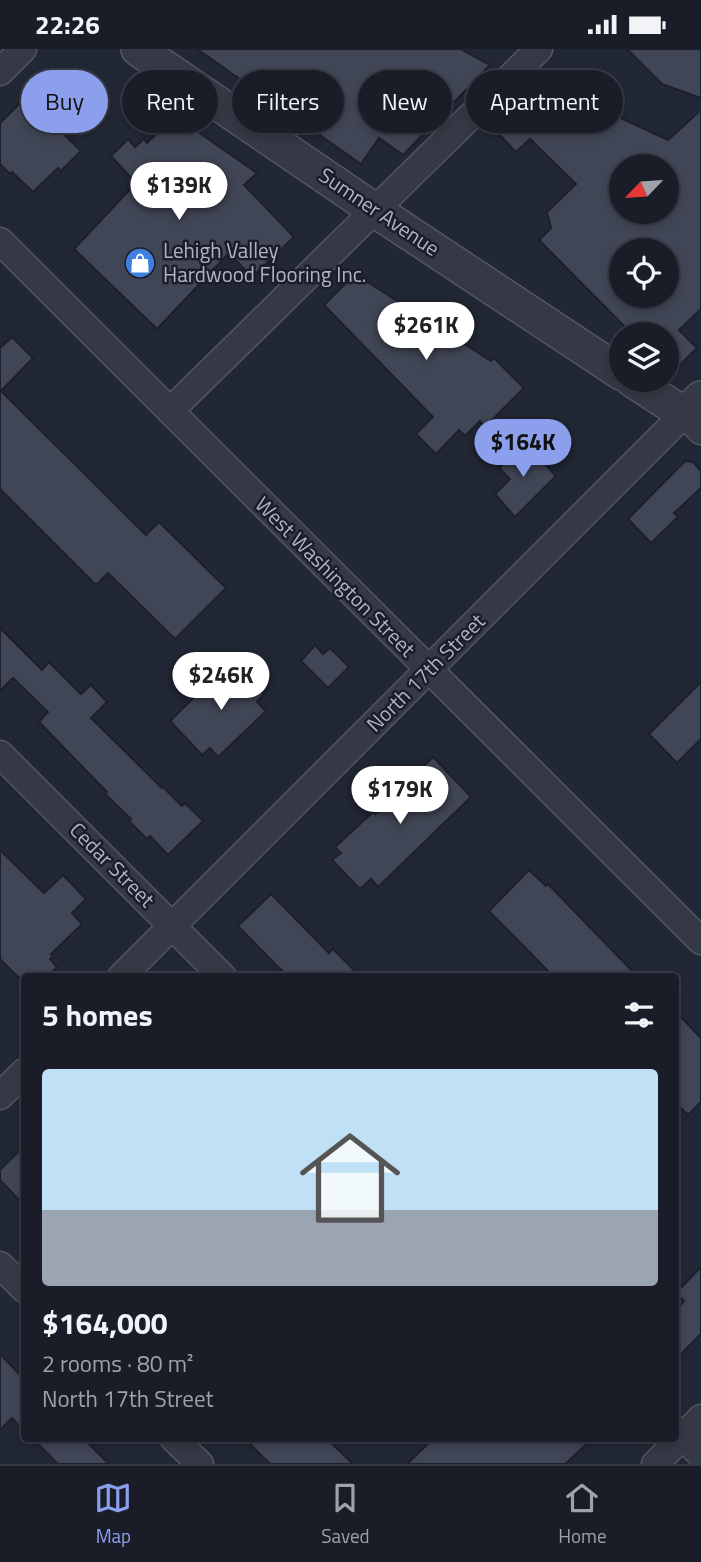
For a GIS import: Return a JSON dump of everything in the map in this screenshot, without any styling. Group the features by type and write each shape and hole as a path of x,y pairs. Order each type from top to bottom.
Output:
{"street":[{"path":"0,72 23,49"},
{"name":"Sumner Avenue","path":"138,49 609,365"},
{"path":"170,411 539,49"},
{"name":"West Washington Street","path":"0,241 701,941"},
{"path":"654,392 695,415"},
{"name":"North 17th Street","path":"125,973 429,670 695,415"},
{"name":"Cedar Street","path":"0,754 219,973"},
{"path":"0,1096 21,1075"},
{"path":"0,1265 21,1286"},
{"path":"655,1464 690,1435"},
{"path":"177,1442 200,1464"}],"building":[{"path":"197,49 461,49 490,65 485,70 466,70 466,90 452,104 452,70 358,70 358,133 424,133 403,155 379,138 361,164 317,133 344,133 344,70 232,70 232,74"},
{"path":"627,49 701,49 701,98 662,84"},
{"path":"21,102 21,133 63,133 81,151 61,171 58,168 33,192 0,164 0,123"},
{"path":"701,110 701,309 679,330 679,322 620,322 539,240 551,228 547,212 576,184 530,139 516,152 498,133 623,133 623,119 668,140"},
{"path":"157,133 199,133 257,173 244,185 294,237 252,277 229,253 157,329 74,249 136,183 111,156 128,139 135,147 144,139 147,143"},
{"path":"355,274 491,361 494,358 524,388 485,427 480,421 465,436 459,430 436,454 416,434 433,417 324,305"},
{"path":"679,330 697,348 679,366"},
{"path":"12,337 33,358 1,391 146,535 159,522 226,588 175,639 108,573 96,585 0,489 0,348"},
{"path":"525,443 556,476 515,517 495,494 510,479 499,468"},
{"path":"685,461 693,462 701,471 701,488 674,513 678,517 651,543 628,519"},
{"path":"0,628 42,670 49,662 81,694 91,685 107,702 91,718 162,788 182,806 185,803 203,821 168,855 150,836 147,839 129,821 131,819 105,794 107,792 39,722 48,712 13,678 0,691"},
{"path":"315,645 323,654 330,648 349,667 328,688 301,661"},
{"path":"231,661 264,694 257,702 266,711 218,757 210,748 202,755 170,721"},
{"path":"701,682 701,739 677,763 649,734"},
{"path":"433,757 471,797 378,887 371,879 360,889 332,860 341,853 335,847 373,812 375,814"},
{"path":"0,850 44,893 63,875 86,899 72,913 82,924 51,954 53,956 50,959 57,967 52,973 21,973 21,977 18,977 0,959"},
{"path":"529,870 546,886 548,884 634,973 550,973 489,911"},
{"path":"271,894 329,953 333,949 357,973 284,973 238,926"},
{"path":"679,1015 701,1038 701,1102 688,1115 679,1106"},
{"path":"21,1149 21,1202 0,1180 0,1170"},
{"path":"701,1267 701,1334 679,1356 679,1307 684,1301 679,1296 679,1290"},
{"path":"0,1354 21,1376 21,1428 12,1418 0,1430"},
{"path":"36,1442 87,1442 109,1464 58,1464"},
{"path":"248,1442 330,1442 353,1464 270,1464"},
{"path":"430,1442 589,1442 565,1464 407,1464"}],"place":[{"name":"Lehigh Valley Hardwood Flooring Inc.","path":"140,263"}]}
